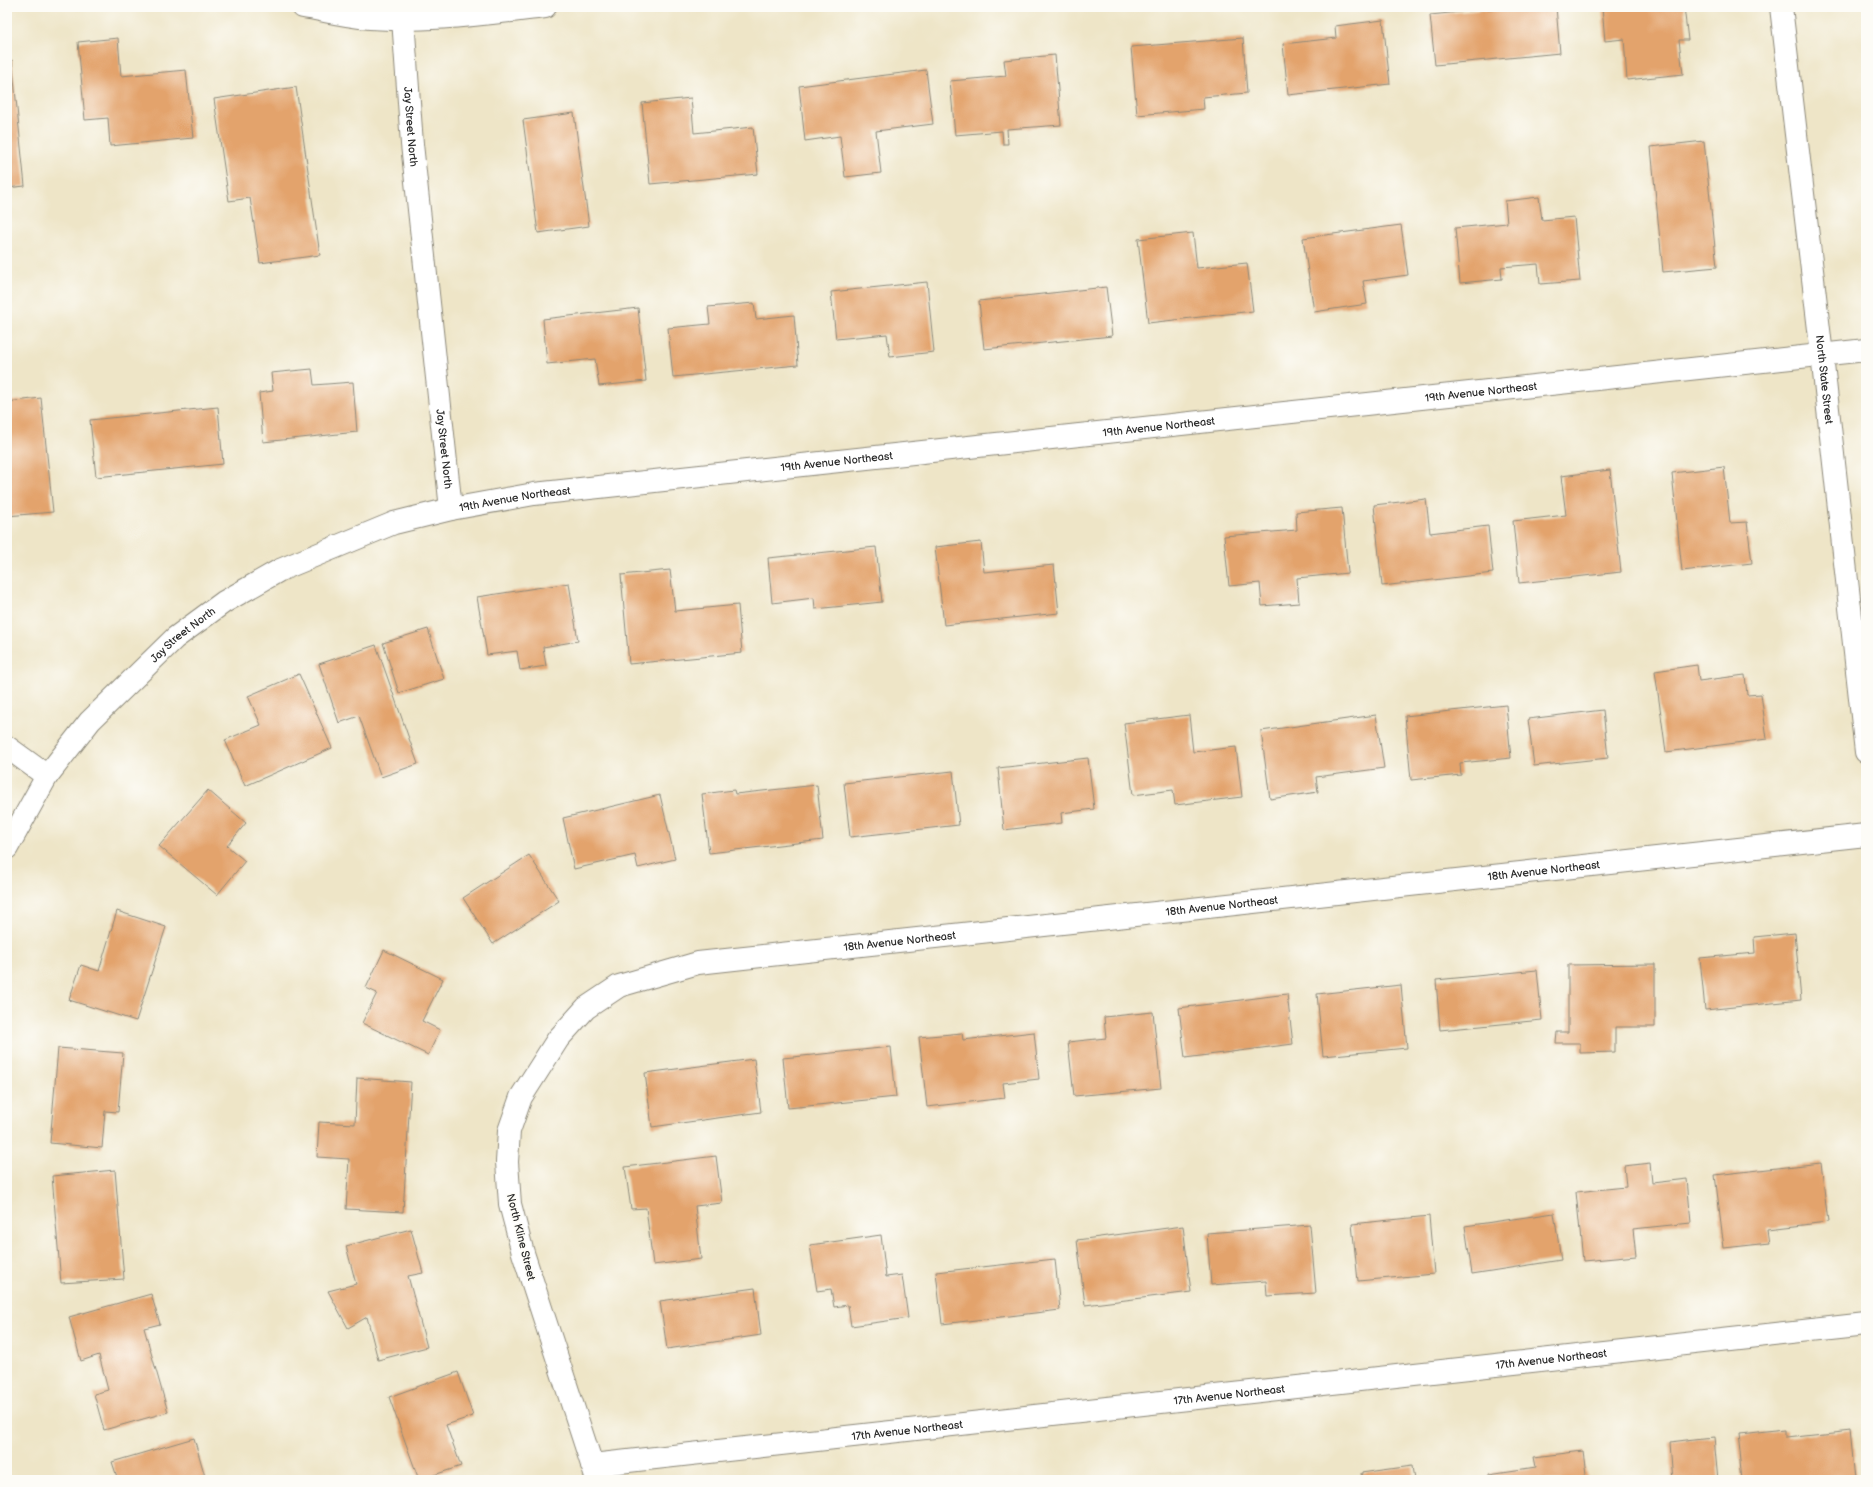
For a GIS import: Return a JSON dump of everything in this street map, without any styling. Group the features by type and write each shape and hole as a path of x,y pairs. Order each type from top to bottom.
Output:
{"street":[{"path":"303,7 360,17 404,19 470,16 545,7"},
{"name":"North State Street","path":"1781,7 1822,355 1866,752"},
{"name":"Jay Street North","path":"7,848 47,776 90,721 175,638 224,602 288,567 394,523 451,509 412,144 404,19"},
{"name":"19th Avenue Northeast","path":"451,509 534,494 1866,350"},
{"path":"7,747 47,776"},
{"name":"18th Avenue Northeast","path":"586,1008 619,986 698,963 1866,835"},
{"name":"North Kline Street","path":"586,1008 558,1039 521,1097 509,1131 507,1162 510,1204 523,1253 594,1473"},
{"name":"17th Avenue Northeast","path":"594,1473 1866,1324"}],"building":[{"path":"1509,7 1556,7 1560,53 1435,65 1430,15"},
{"path":"1602,7 1684,7 1688,40 1679,40 1683,74 1627,80 1624,39 1605,41"},
{"path":"1383,20 1390,84 1288,95 1283,44 1336,38 1335,26"},
{"path":"118,38 121,76 186,70 193,138 110,146 108,118 85,120 78,42"},
{"path":"1243,38 1247,93 1203,97 1204,109 1137,115 1131,47"},
{"path":"1055,55 1061,125 1007,129 1008,144 1003,144 1002,131 955,135 950,81 1006,76 1004,60"},
{"path":"12,60 25,186 7,188 7,61"},
{"path":"926,70 933,124 876,131 881,173 845,177 840,136 805,141 799,86"},
{"path":"296,87 320,255 260,263 250,198 229,201 214,99"},
{"path":"691,98 694,133 753,127 758,174 650,184 642,103"},
{"path":"574,113 589,226 538,233 523,120"},
{"path":"1704,141 1717,267 1663,272 1651,147"},
{"path":"1539,197 1542,220 1574,217 1580,281 1540,284 1538,264 1501,267 1502,279 1460,283 1455,228 1507,223 1505,201"},
{"path":"1401,225 1408,275 1363,281 1367,304 1314,312 1303,238"},
{"path":"1193,233 1197,268 1247,263 1253,311 1148,323 1138,239"},
{"path":"927,282 934,352 890,357 887,334 836,339 831,292"},
{"path":"1106,287 1112,336 984,349 979,301"},
{"path":"754,303 756,319 794,315 798,365 673,377 668,328 710,324 708,307"},
{"path":"638,308 646,381 599,386 595,359 547,364 543,319"},
{"path":"312,369 314,385 353,382 357,432 263,442 259,393 273,391 271,373"},
{"path":"41,398 53,512 7,516 7,402"},
{"path":"218,407 223,464 96,477 90,420"},
{"path":"1724,467 1730,523 1747,522 1752,563 1682,571 1672,473"},
{"path":"1610,470 1621,572 1519,583 1513,521 1566,515 1561,476"},
{"path":"1426,499 1430,533 1488,526 1493,573 1382,586 1374,505"},
{"path":"1342,508 1348,573 1297,578 1299,603 1262,606 1260,583 1229,586 1224,536 1297,530 1296,512"},
{"path":"981,542 984,572 1054,565 1059,613 944,625 935,547"},
{"path":"876,547 882,602 815,609 814,598 772,603 768,558"},
{"path":"670,570 675,611 738,605 742,653 629,664 621,575"},
{"path":"569,583 578,641 543,647 546,666 520,670 517,651 487,655 477,597"},
{"path":"428,629 444,679 399,693 383,643"},
{"path":"376,645 418,764 381,777 359,716 339,723 319,664"},
{"path":"1697,665 1699,681 1745,675 1747,695 1761,694 1767,739 1666,752 1655,671"},
{"path":"299,674 332,748 245,786 225,740 261,725 248,696"},
{"path":"1506,705 1511,758 1460,763 1461,775 1411,780 1405,716"},
{"path":"1603,710 1608,758 1534,766 1528,719"},
{"path":"1189,715 1193,752 1236,747 1242,797 1175,805 1173,790 1133,795 1124,723"},
{"path":"1376,715 1384,768 1316,777 1318,792 1270,799 1261,731"},
{"path":"1088,758 1094,809 1061,813 1062,823 1004,830 998,768"},
{"path":"953,771 959,825 850,837 844,783"},
{"path":"817,785 823,840 709,853 702,794 734,790 735,794"},
{"path":"208,790 246,823 227,846 245,861 217,895 159,846"},
{"path":"660,795 675,859 638,868 635,855 574,869 563,818"},
{"path":"529,855 559,901 493,944 463,898"},
{"path":"117,911 166,927 136,1021 69,1000 81,965 99,971"},
{"path":"1795,933 1801,1000 1705,1010 1700,958 1755,953 1754,937"},
{"path":"384,950 443,979 422,1021 440,1030 428,1055 362,1023 377,993 366,988"},
{"path":"1655,964 1655,1027 1615,1027 1615,1052 1580,1053 1580,1043 1556,1043 1557,1032 1568,1032 1568,965"},
{"path":"1537,970 1542,1020 1440,1030 1436,980"},
{"path":"1401,985 1407,1048 1323,1056 1317,994"},
{"path":"1287,994 1293,1044 1185,1058 1179,1008"},
{"path":"1153,1012 1161,1088 1074,1096 1068,1042 1106,1038 1104,1017"},
{"path":"1034,1032 1039,1079 1003,1083 1005,1098 927,1107 919,1037 962,1033 963,1040"},
{"path":"891,1047 896,1097 788,1108 783,1058"},
{"path":"58,1048 123,1053 118,1112 105,1111 102,1148 50,1143"},
{"path":"754,1059 761,1112 652,1127 645,1073"},
{"path":"357,1078 411,1082 403,1212 346,1209 349,1159 317,1157 319,1122 355,1124"},
{"path":"716,1156 722,1203 695,1206 701,1259 653,1265 646,1208 631,1209 625,1167"},
{"path":"1650,1163 1652,1183 1687,1179 1691,1223 1633,1229 1636,1256 1583,1261 1576,1192 1626,1187 1624,1166"},
{"path":"1821,1163 1828,1222 1768,1229 1770,1243 1724,1248 1715,1175"},
{"path":"115,1170 124,1279 61,1283 52,1176"},
{"path":"1554,1213 1561,1260 1472,1274 1465,1226"},
{"path":"1429,1216 1434,1274 1358,1281 1352,1224"},
{"path":"1310,1225 1316,1293 1267,1296 1266,1281 1211,1285 1207,1233"},
{"path":"1183,1226 1191,1292 1085,1305 1077,1240"},
{"path":"411,1229 423,1273 408,1276 427,1347 378,1360 367,1317 348,1328 328,1291 356,1284 346,1246"},
{"path":"881,1235 886,1277 902,1275 908,1318 851,1326 848,1305 834,1307 831,1289 817,1291 810,1245"},
{"path":"1055,1259 1060,1310 942,1324 936,1272"},
{"path":"755,1288 761,1335 667,1349 660,1301"},
{"path":"151,1294 160,1324 144,1328 168,1412 104,1430 94,1394 108,1390 99,1355 81,1361 69,1317"},
{"path":"458,1372 473,1416 446,1425 461,1466 419,1480 389,1397"},
{"path":"1787,1430 1787,1437 1852,1430 1857,1480 1742,1480 1737,1435"},
{"path":"1715,1437 1719,1480 1672,1480 1669,1442"},
{"path":"194,1438 206,1480 118,1480 112,1462"},
{"path":"1583,1451 1587,1480 1490,1480 1489,1474 1536,1467 1534,1457"},
{"path":"1412,1466 1414,1480 1362,1480 1361,1473"}]}
